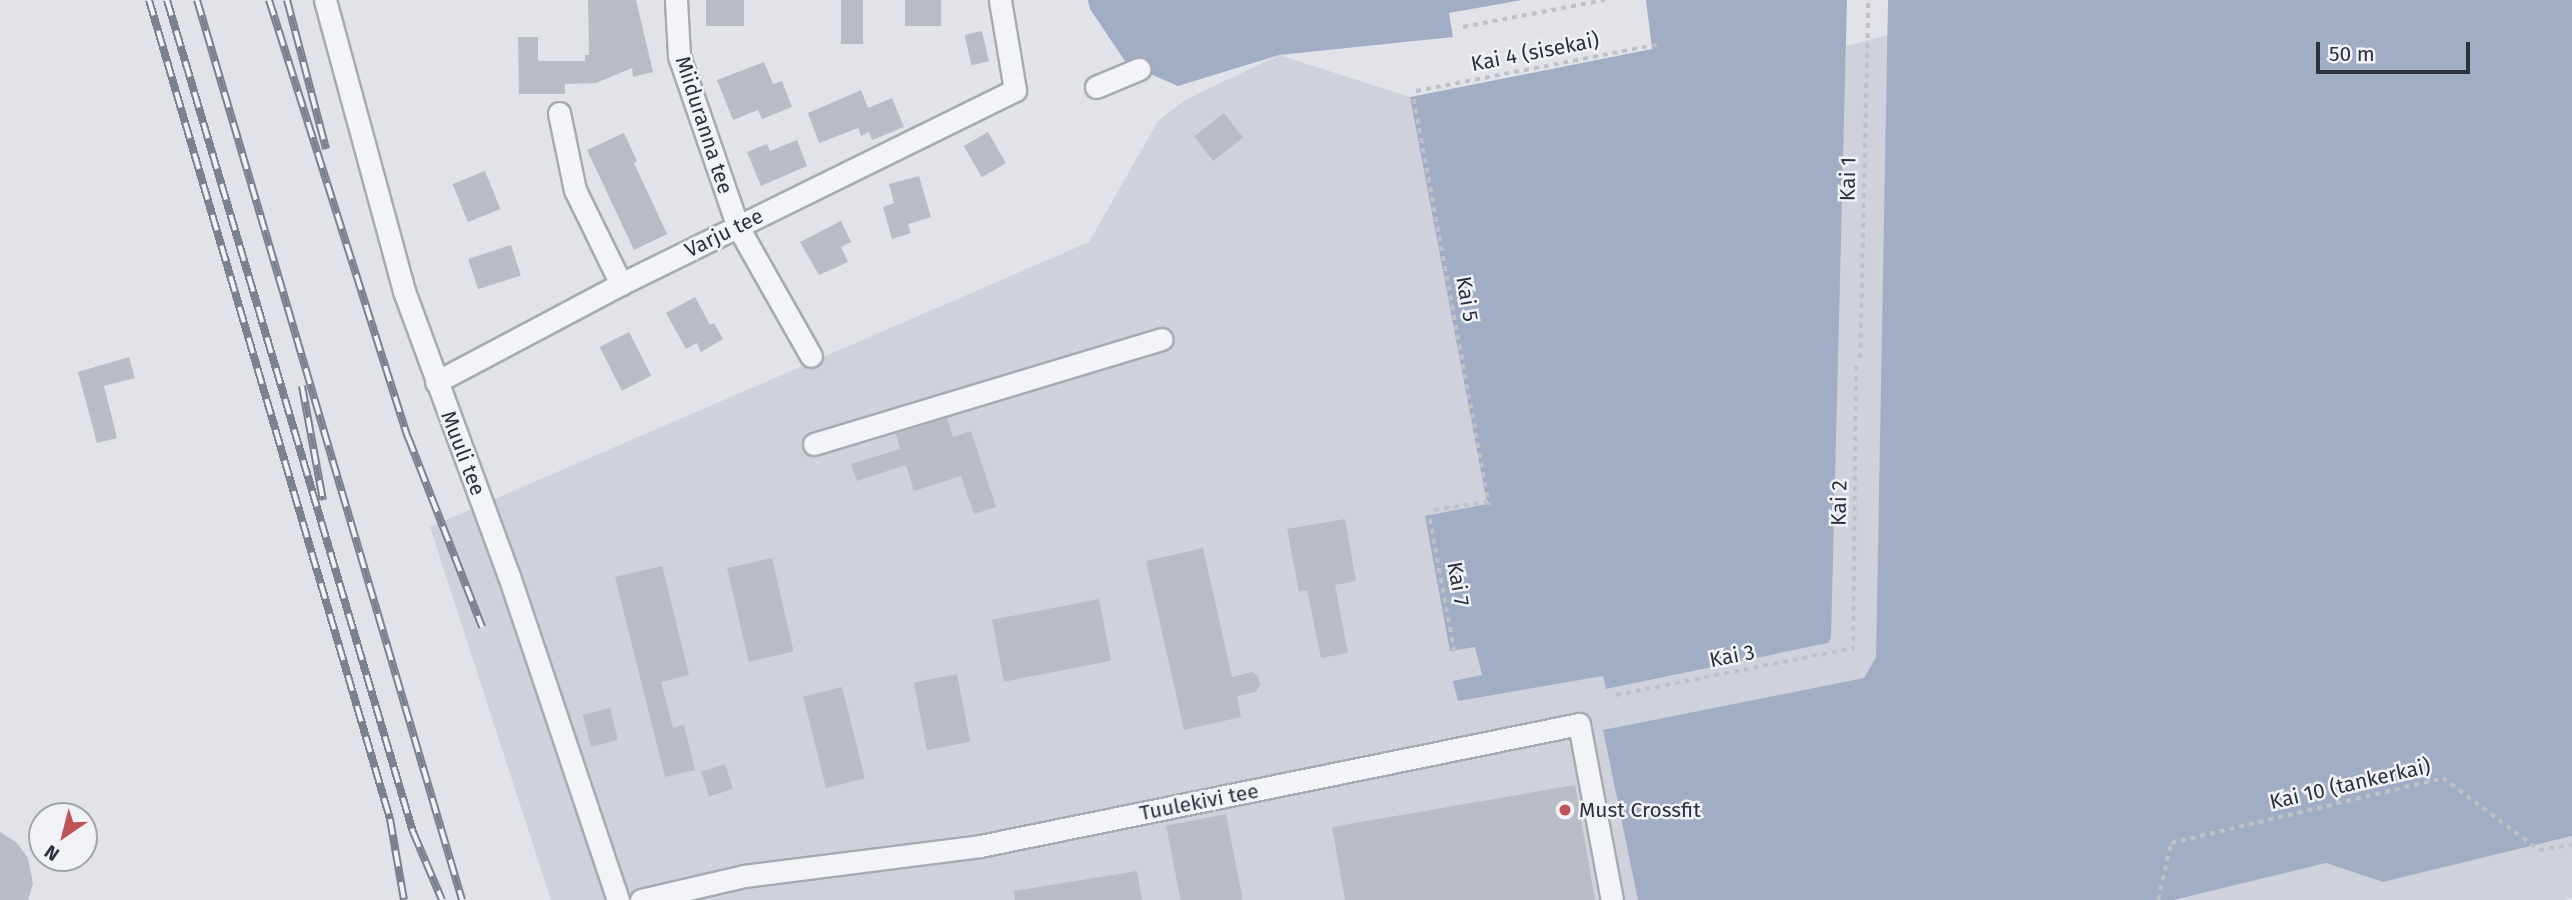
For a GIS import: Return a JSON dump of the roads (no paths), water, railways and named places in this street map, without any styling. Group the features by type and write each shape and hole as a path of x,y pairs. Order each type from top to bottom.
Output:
{"street":[{"name":"Muuli tee","path":"326,0 404,291 509,576 618,900"},
{"name":"Miiduranna tee","path":"676,0 680,56 738,227 811,356"},
{"name":"Varju tee","path":"436,382 621,284 1016,90 1000,0"},
{"path":"1096,87 1139,69"},
{"path":"559,113 575,190 621,284"},
{"path":"814,444 1161,339"},
{"name":"Tuulekivi tee","path":"641,900 744,876 980,845 1579,724 1612,900"}],"water":[{"path":"1088,0 1522,0 1449,13 1453,37 1279,55 1178,86 1127,64 1090,9"},
{"path":"1646,0 1847,0 1831,638 1828,643 1606,689 1603,676 1458,701 1453,681 1482,675 1475,647 1450,651 1425,516 1487,504 1410,97 1652,49"},
{"path":"1888,0 2572,0 2572,836 2383,882 2326,863 2174,900 1638,900 1603,730 1864,678 1876,657"}],"railway":[{"path":"149,0 390,819 404,900"},
{"path":"167,0 413,832 442,900"},
{"path":"197,0 462,900"},
{"path":"269,0 408,437 482,627"},
{"path":"287,0 326,149"},
{"path":"302,386 323,500"}],"place":[{"name":"Must Crossfit","path":"1565,810"}]}
